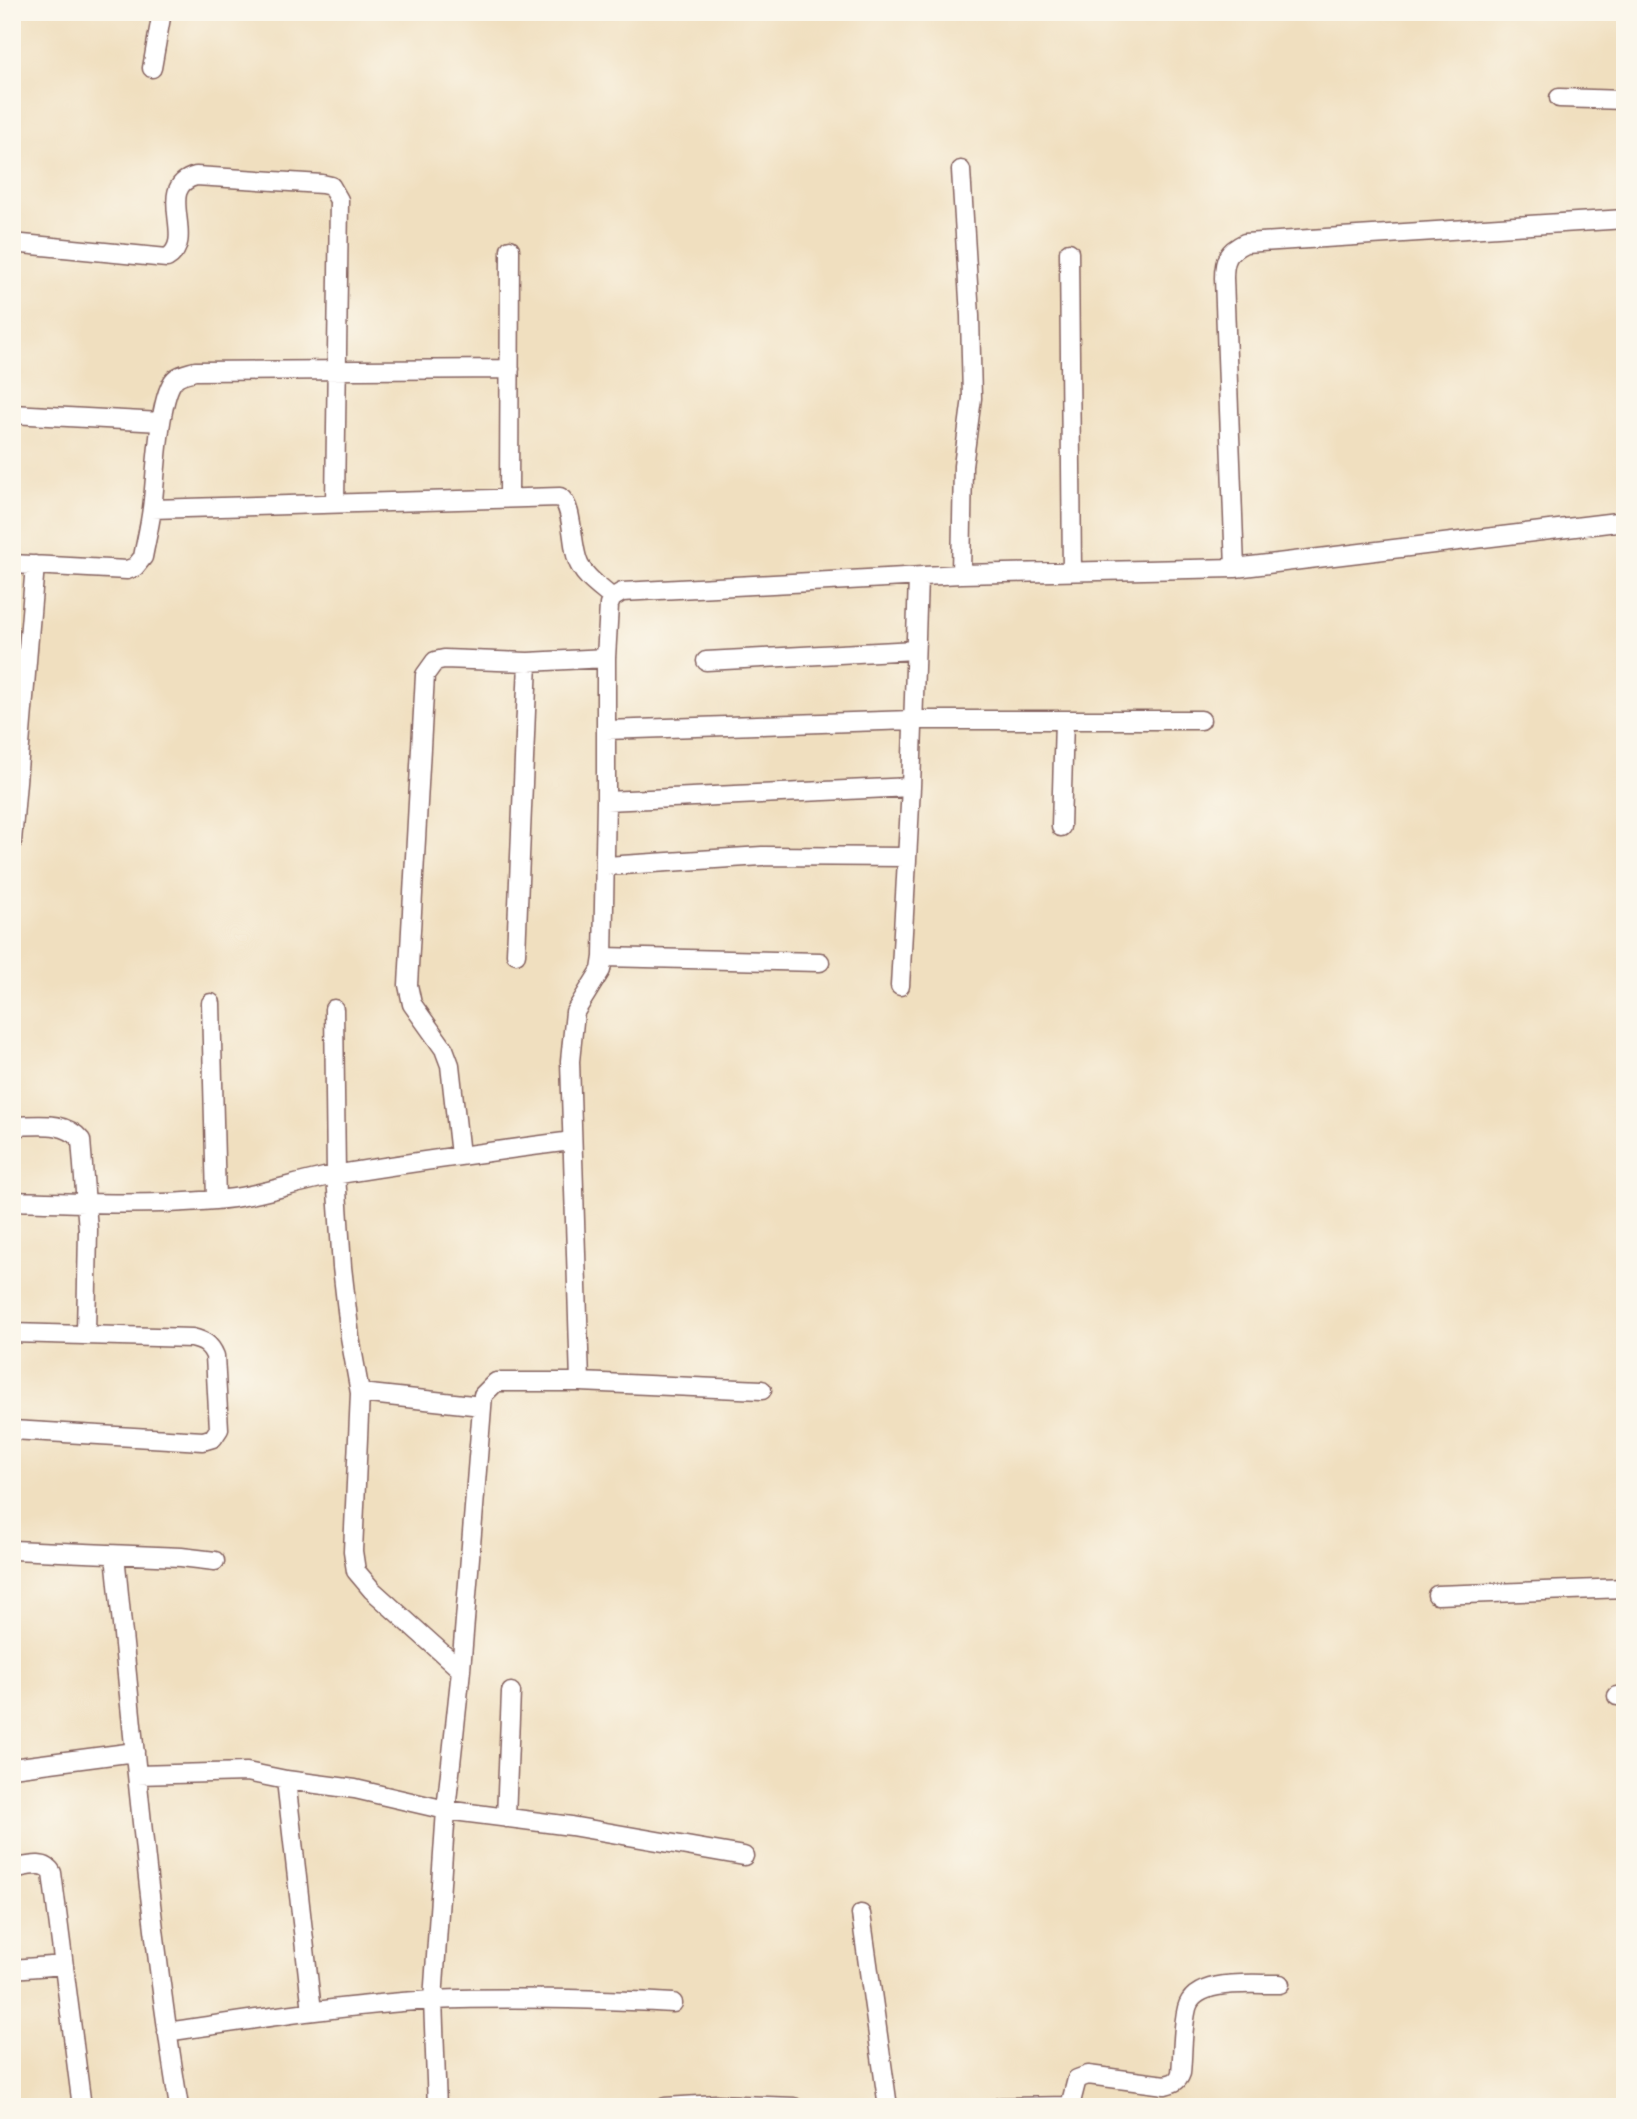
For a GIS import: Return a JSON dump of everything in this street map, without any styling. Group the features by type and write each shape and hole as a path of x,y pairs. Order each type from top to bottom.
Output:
{"street":[{"path":"152,68 162,12"},
{"path":"1559,98 1625,100"},
{"path":"961,170 972,398 963,466 961,574"},
{"path":"12,243 167,258 176,250 178,238 176,191 188,178 210,177 331,186 339,200 335,504"},
{"path":"1234,568 1224,278 1224,262 1233,249 1245,243 1625,219"},
{"path":"509,498 510,249"},
{"path":"1069,252 1072,572"},
{"path":"12,564 127,570 135,567 143,557 152,509 161,422 169,388 182,374 195,371 510,369"},
{"path":"12,414 161,422"},
{"path":"152,509 553,496 564,499 574,550 581,568 612,598"},
{"path":"580,1382 571,1034 575,1012 601,970 603,957 606,658 609,605 612,598 622,592 961,574 1234,568 1625,521"},
{"path":"12,842 35,565"},
{"path":"900,986 911,788 918,578"},
{"path":"706,661 915,650"},
{"path":"460,1155 450,1065 444,1049 412,1004 408,985 425,675 435,661 444,659 528,662 606,658"},
{"path":"516,954 528,662"},
{"path":"606,730 912,720 1201,720"},
{"path":"1061,827 1064,720"},
{"path":"606,802 911,788"},
{"path":"606,866 762,856 907,857"},
{"path":"603,957 820,962"},
{"path":"211,1003 216,1200"},
{"path":"334,1009 336,1175 347,1311 360,1393 353,1551 356,1572 372,1590 461,1670"},
{"path":"12,1126 63,1126 73,1130 81,1140 87,1203 86,1334"},
{"path":"12,1201 87,1203 216,1200 336,1175 460,1155 572,1141"},
{"path":"12,1333 192,1338 204,1341 215,1356 219,1429 213,1438 202,1441 12,1430"},
{"path":"437,2107 433,2000 446,1810 461,1670 483,1395 496,1382 580,1382 762,1390"},
{"path":"360,1393 482,1406"},
{"path":"12,1550 215,1561"},
{"path":"115,1555 137,1776 167,2032 179,2107"},
{"path":"1437,1595 1625,1588"},
{"path":"506,1818 511,1692"},
{"path":"12,1768 135,1752"},
{"path":"137,1776 247,1772 286,1780 355,1788 446,1810 571,1826 744,1856"},
{"path":"286,1780 312,2011"},
{"path":"12,1869 38,1865 49,1868 82,2107"},
{"path":"861,1914 891,2107 877,2107"},
{"path":"12,1969 64,1965"},
{"path":"1000,2107 1070,2106 1073,2090 1080,2077 1088,2075 1165,2085 1173,2083 1179,2078 1188,2006 1197,1992 1212,1986 1280,1984"},
{"path":"167,2032 312,2011 433,2000 593,1999 673,2003"},
{"path":"665,2107 794,2107"}]}
